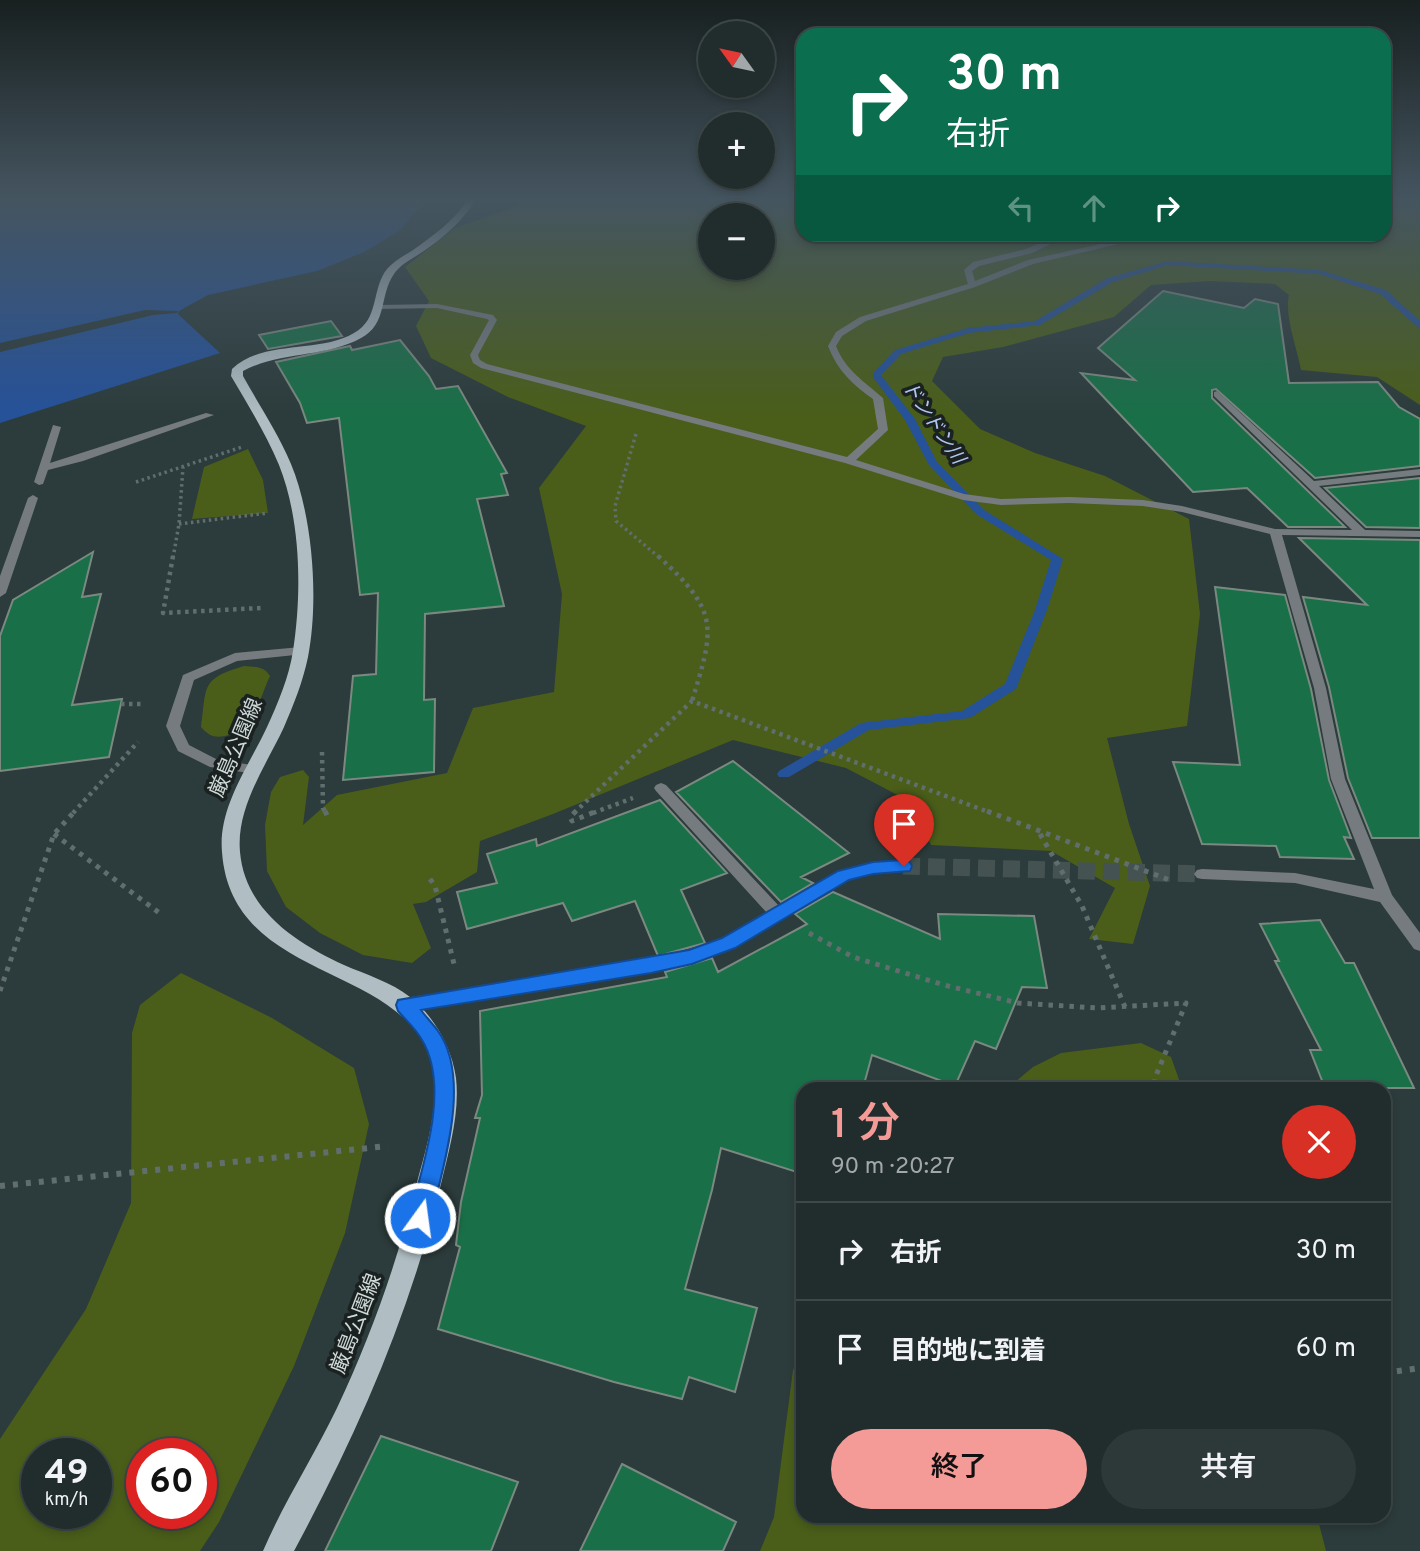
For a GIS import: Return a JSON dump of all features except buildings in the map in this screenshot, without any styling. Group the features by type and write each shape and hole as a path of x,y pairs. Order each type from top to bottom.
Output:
{"main road":[{"name":"厳島公園線","path":"278,1551 319,1478 368,1375 402,1282 426,1197 442,1125 445,1078 432,1037 405,1005 368,983 293,949 266,928 248,904 235,877 231,850 234,822 282,710 301,651 302,545 299,509 290,477 237,376 237,369 263,357 356,337 368,330 373,323 383,284 391,271"}],"street":[{"path":"968,271 967,275 972,285"},
{"path":"849,461 883,430 878,398 854,380 835,356 832,346 839,334 863,319 1007,271"},
{"path":"377,307 437,306 490,317 493,320 474,355 476,361 484,366 849,461 963,497 1001,502 1069,500 1143,503 1182,509 1275,532 1420,534"},
{"path":"1217,394 1362,533"},
{"path":"44,468 79,459 209,415"},
{"path":"39,482 56,427"},
{"path":"1313,484 1420,472"},
{"path":"0,593 33,498"},
{"path":"1275,532 1320,688 1338,779 1385,897 1420,946"},
{"path":"255,769 215,764 183,748 173,726 188,678 235,657 301,651"},
{"path":"662,788 778,915"},
{"path":"405,1005 651,966 692,957 729,943 844,875 873,868 904,866"},
{"path":"1202,874 1295,878 1385,897"}],"path":[{"path":"642,406 632,453 615,506 616,521 672,569 699,597 709,625 707,653 692,701 570,817 572,821 662,788"},
{"path":"136,482 246,446"},
{"path":"183,467 179,524 163,614 261,607"},
{"path":"179,524 268,513"},
{"path":"692,701 1039,833 1082,906 1125,1007"},
{"path":"121,705 141,704"},
{"path":"0,990 54,834 138,742"},
{"path":"322,752 323,808 328,817"},
{"path":"54,834 162,915"},
{"path":"430,879 435,886 461,996"},
{"path":"778,915 853,957 944,985 1018,1003 1097,1008 1186,1003 1155,1082"},
{"path":"0,1186 388,1146"},
{"path":"1391,1372 1420,1368"}],"green space":[{"path":"408,271 698,271 698,280 775,280 775,271 1420,271 1420,405 1377,377 1301,370 1290,322 1289,295 1275,284 1209,281 1151,285 1114,317 1003,347 943,357 932,381 980,429 1035,453 1105,476 1189,519 1200,614 1187,726 1107,738 1129,824 1150,886 1133,944 1089,939 1115,888 1051,851 931,845 909,801 846,768 733,740 480,841 477,872 426,902 413,904 431,948 412,963 363,955 320,933 286,907 267,871 265,825 271,792 280,777 303,770 309,777 303,825 337,795 447,773 473,708 554,692 562,594 539,488 586,426 508,397 431,358 416,326 429,301"},
{"path":"248,449 263,480 268,513 192,519 204,467"},
{"path":"244,666 262,669 270,676 259,704 249,721 235,733 212,736 201,727 208,686 220,675"},
{"path":"181,973 272,1018 354,1068 369,1124 345,1233 294,1366 217,1525 217,1438 126,1438 126,1529 214,1529 200,1551 0,1551 0,1439 86,1309 131,1203 132,1033 140,1005"},
{"path":"1141,1043 1171,1057 1180,1082 1015,1082 1033,1067 1061,1053"},
{"path":"796,1365 796,1523 1319,1523 1326,1551 760,1551 774,1517 793,1370"}],"water":[{"path":"0,271 315,271 208,295 179,311 178,314 220,353 0,423"}],"pier":[{"path":"145,310 178,311 0,352 0,343"}],"waterway":[{"name":"ドンドン川","path":"784,774 866,726 965,715 1011,686 1041,610 1057,559 980,512 933,463 910,419 876,375 898,352 968,331 1037,323 1110,280 1139,271"},
{"name":"ドンドン川","path":"1310,271 1320,272 1383,292 1420,326"}],"tunnel":[{"path":"903,866 1202,874"}],"route":[{"path":"420,1218 442,1125 445,1078 432,1037 405,1005 651,966 692,957 729,943 844,875 873,868 904,866"}]}
